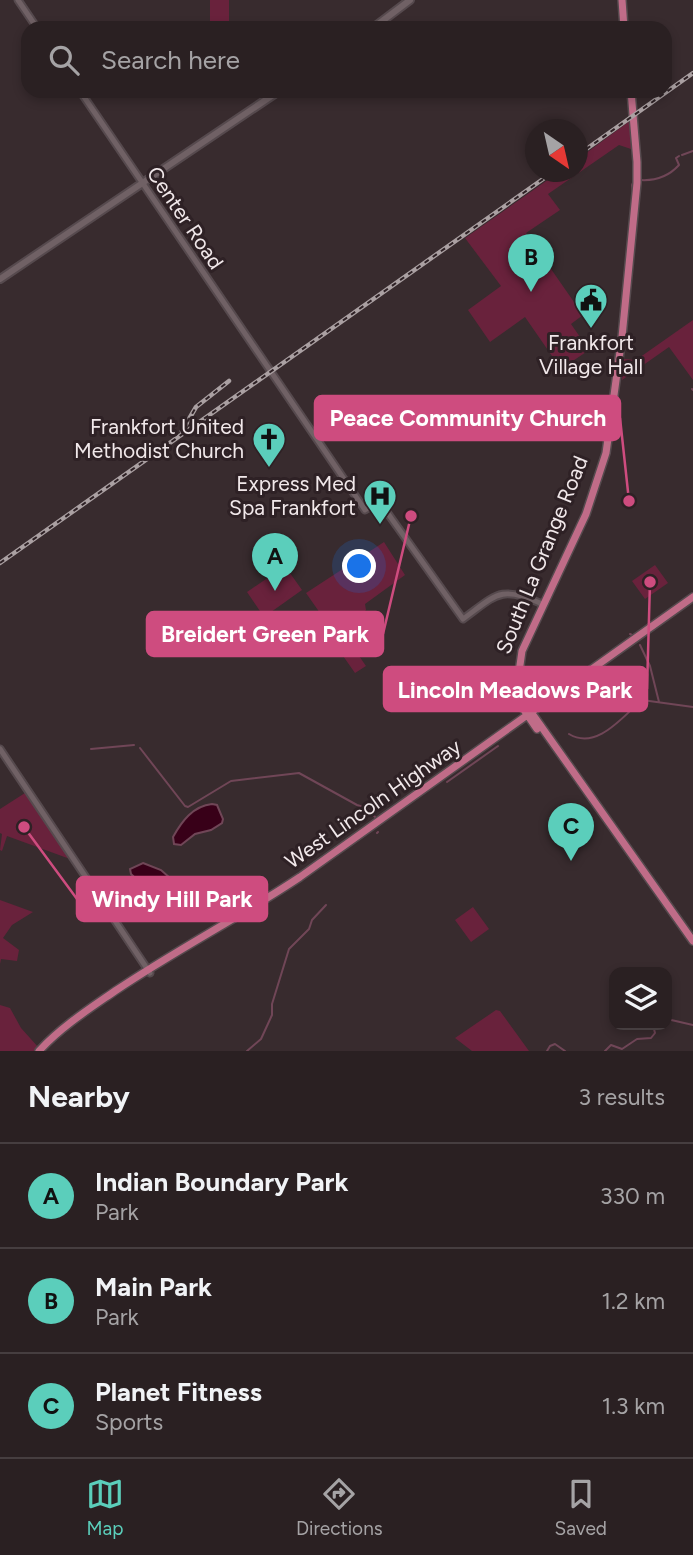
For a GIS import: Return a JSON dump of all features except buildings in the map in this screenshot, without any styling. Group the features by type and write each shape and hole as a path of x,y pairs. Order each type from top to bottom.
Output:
{"main road":[{"path":"382,21 410,0"},
{"path":"622,0 624,21"},
{"path":"0,279 269,98"},
{"name":"South La Grange Road","path":"632,98 638,162 622,337 606,453 590,504 520,646 515,671 516,686 531,716 693,947"},
{"name":"West Lincoln Highway","path":"39,1051 85,1011 269,903 693,599"},
{"name":"South La Grange Road","path":"531,716 693,941"},
{"name":"West Lincoln Highway","path":"45,1051 70,1028 149,971"}],"street":[{"path":"18,0 32,21"},
{"name":"Center Road","path":"85,98 365,510 379,501 463,619 498,594 514,593 540,605"},
{"path":"0,749 149,971"}],"shaded area":[{"path":"210,0 229,0 229,21 210,21"},
{"path":"631,120 634,150 619,145 588,166 588,152"},
{"path":"545,182 565,182 548,194 560,210 526,233 583,315 571,324 589,350 561,369 525,317 490,342 468,310 501,286 465,238"},
{"path":"693,320 693,380 669,347 622,380 624,359 636,360"},
{"path":"384,542 405,575 365,604 366,610 362,614 370,624 348,640 366,666 355,673 334,643 334,633 306,593"},
{"path":"655,565 668,583 645,599 632,581"},
{"path":"285,566 302,590 264,617 247,592"},
{"path":"25,793 70,859 7,836 2,851 0,850 0,809"},
{"path":"205,805 217,805 222,823 211,830 195,834 181,845 174,844 173,837 189,815"},
{"path":"143,863 161,870 170,878 172,891 177,898 175,903 163,905 131,874 130,869"},
{"path":"0,900 33,912 12,925 3,938 19,950 17,961 1,959 0,964"},
{"path":"473,907 489,929 471,942 455,920"},
{"path":"0,1005 10,1008 21,1028 39,1048 36,1051 0,1051"},
{"path":"496,1010 500,1011 529,1051 472,1051 455,1038"}],"waterway":[{"path":"682,155 693,151"},
{"path":"640,180 656,179 671,172 679,165 676,158 679,156"},
{"path":"633,192 634,180"},
{"path":"640,645 650,666 659,702"},
{"path":"569,734 579,738 599,735 642,700 693,707"},
{"path":"91,749 134,745"},
{"path":"447,782 498,746"},
{"path":"140,748 188,807 231,781 299,773 367,808 375,817"},
{"path":"247,1051 261,1039 272,1015 272,1004 289,949 309,929 312,920 326,905"},
{"path":"672,1020 693,1025"},
{"path":"605,1051 611,1045 622,1049 637,1039 651,1038 654,1030"},
{"path":"547,1051 555,1044 565,1051"}],"railway":[{"path":"672,88 693,73"},
{"path":"588,148 658,98"},
{"path":"0,563 539,182"},
{"path":"182,431 196,407 229,381"}],"place":[{"name":"Main Park","path":"531,292"},
{"name":"Frankfort Village Hall","path":"591,330"},
{"name":"Frankfort United Methodist Church","path":"269,469"},
{"name":"Peace Community Church","path":"629,501"},
{"name":"Breidert Green Park","path":"411,516"},
{"name":"Express Med Spa Frankfort","path":"380,526"},
{"name":"Lincoln Meadows Park","path":"650,582"},
{"name":"Indian Boundary Park","path":"275,591"},
{"name":"Windy Hill Park","path":"24,827"},
{"name":"Planet Fitness","path":"571,861"}]}
